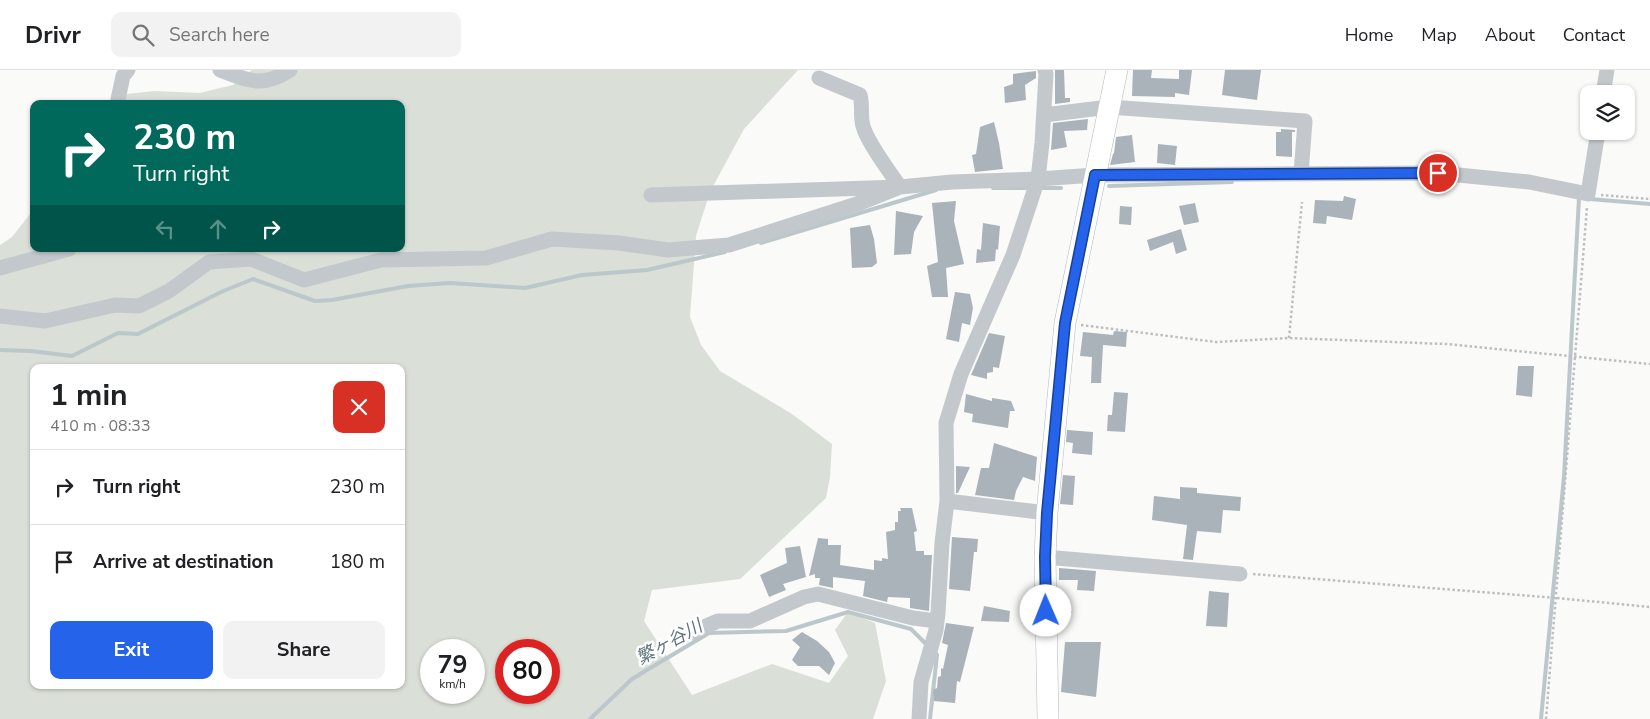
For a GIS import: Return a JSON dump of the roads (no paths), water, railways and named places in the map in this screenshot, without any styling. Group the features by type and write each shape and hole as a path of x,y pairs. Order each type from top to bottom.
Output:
{"highway":[{"path":"1048,719 1045,557 1047,513 1065,323 1117,70"}],"street":[{"path":"118,100 123,76 128,70"},
{"path":"220,70 242,79 264,82 290,70"},
{"path":"919,719 921,682 937,621 947,501 946,424 962,374 1013,255 1038,179 1044,115 1045,70"},
{"path":"1604,85 1607,70"},
{"path":"819,78 860,95 863,128 900,187"},
{"path":"1044,115 1109,107 1305,121 1301,174"},
{"path":"651,195 900,187 952,182 1095,175 1438,173 1530,182 1588,194 1597,140"},
{"path":"0,316 45,321 115,305 139,306 169,291 209,262 252,259 304,280 380,260 486,258 552,239 619,243 668,250 729,245 860,203 900,187"},
{"path":"0,268 58,252"},
{"path":"947,501 1047,513"},
{"path":"1045,557 1240,574"},
{"path":"688,634 718,621 750,621 804,597 818,594 912,618 937,621"}],"waterway":[{"path":"1426,180 1449,182"},
{"path":"1109,186 1232,182"},
{"path":"993,188 1031,188"},
{"path":"1038,188 1061,188"},
{"path":"761,243 936,190"},
{"path":"1541,719 1564,476 1579,198"},
{"path":"1590,199 1650,204"},
{"path":"0,350 31,351 72,356 118,333 138,334 221,292 253,279 315,301 332,300 408,286 450,283 525,288 582,275 647,270 725,252"},
{"name":"繁ヶ谷川","path":"590,719 632,679 709,633 786,631 848,612 911,629 927,645"},
{"name":"繁ヶ谷川","path":"930,719 937,655 934,651"}]}
